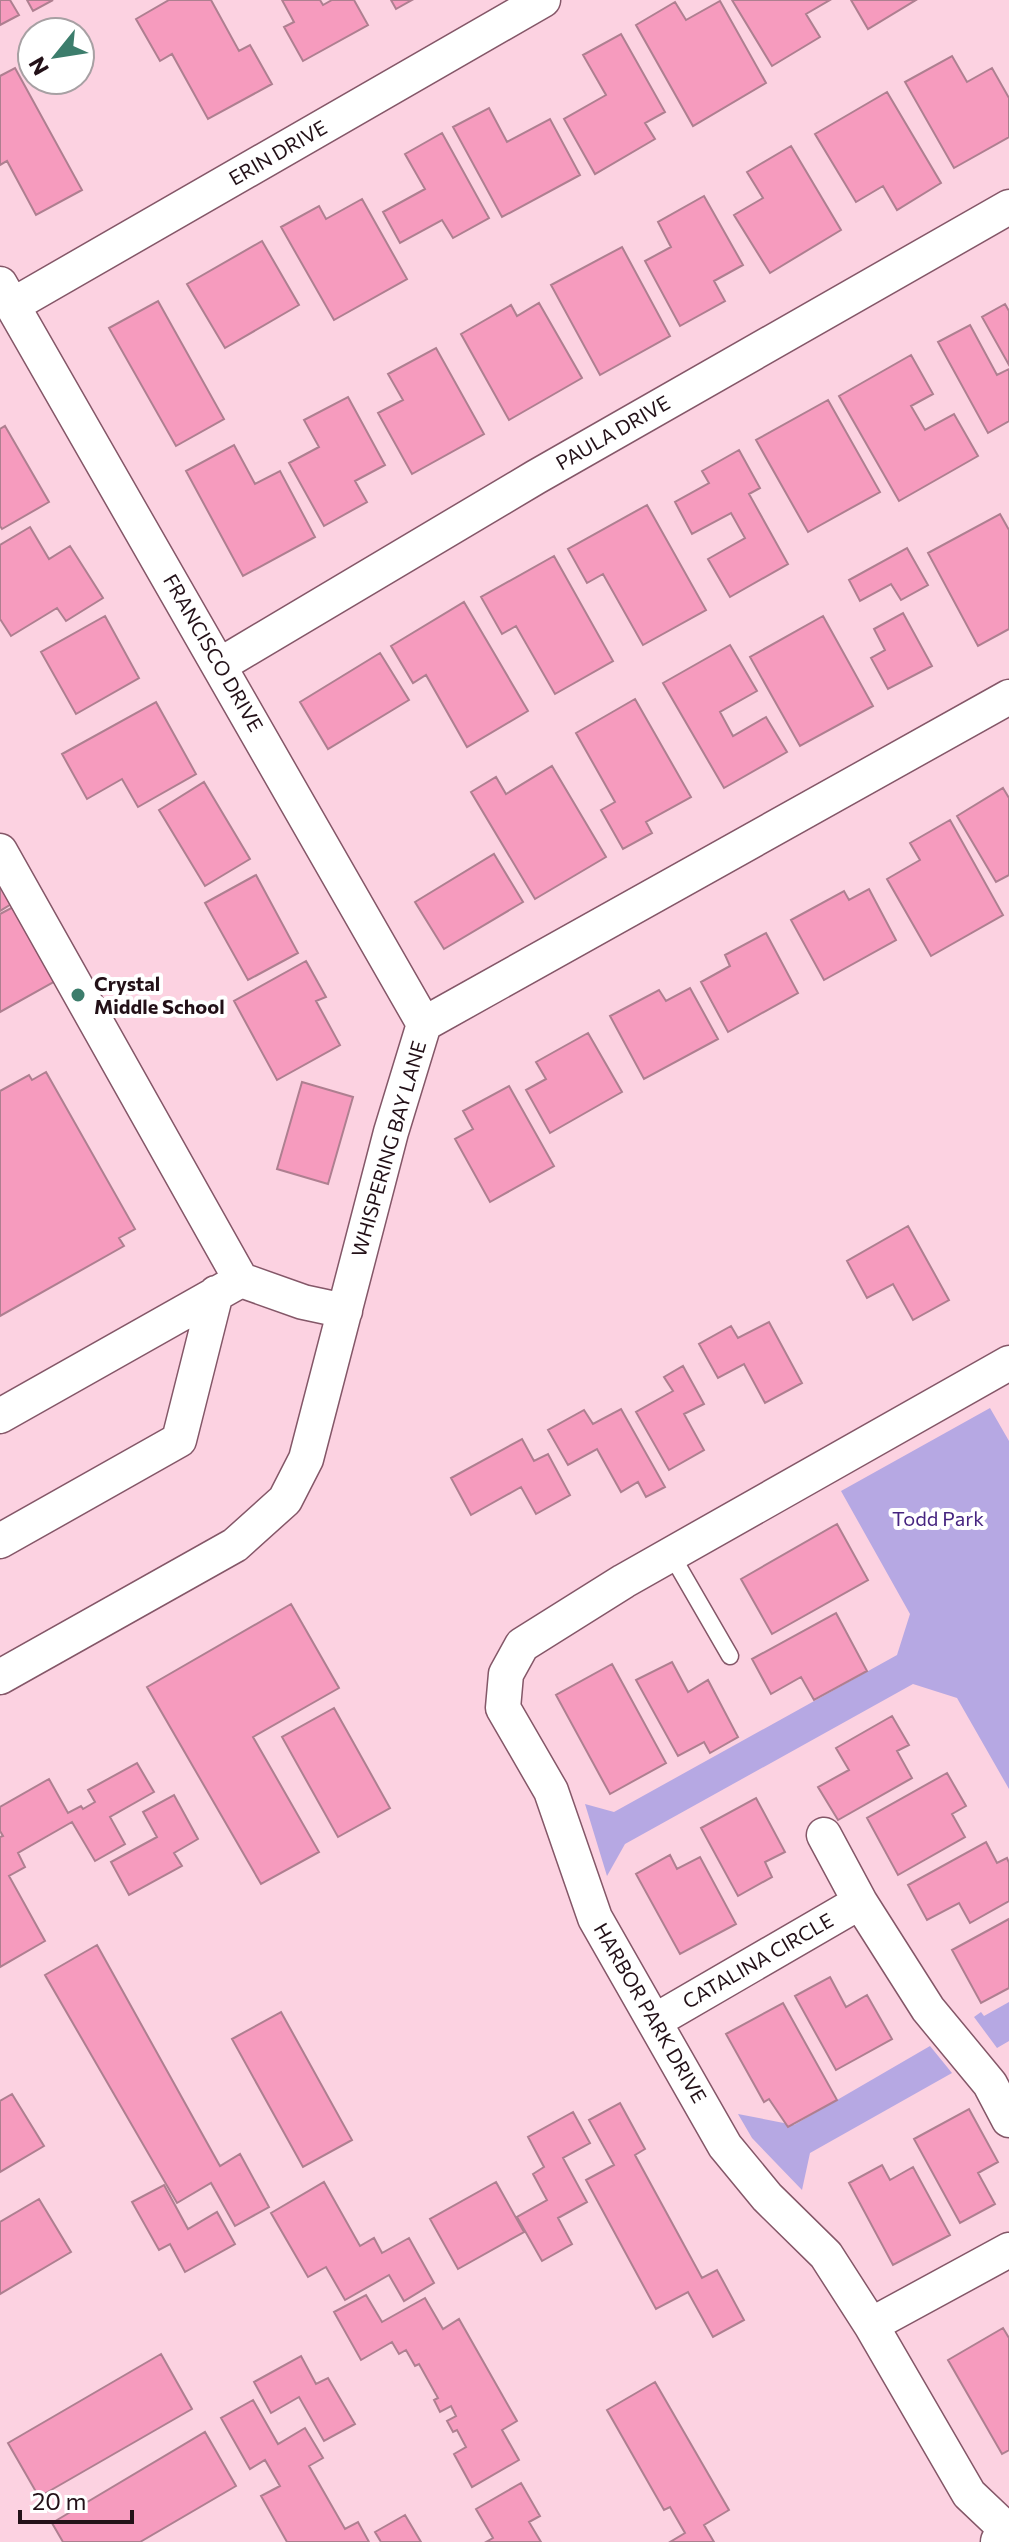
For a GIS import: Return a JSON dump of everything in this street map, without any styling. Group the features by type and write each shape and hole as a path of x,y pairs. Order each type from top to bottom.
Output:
{"street":[{"name":"ERIN DRIVE","path":"6,294 543,0"},
{"name":"PAULA DRIVE","path":"220,665 536,477 1009,207"},
{"name":"FRANCISCO DRIVE","path":"6,294 424,1024"},
{"name":"WHISPERING BAY LANE","path":"0,1677 235,1545 285,1500 306,1459 391,1132 424,1024 1009,697"},
{"path":"0,851 228,1286 179,1440 0,1541"},
{"path":"0,1416 228,1286 345,1311"},
{"name":"HARBOR PARK DRIVE","path":"1009,1363 671,1554 522,1645 506,1674 503,1708 551,1791 595,1918 725,2146 767,2197 826,2255 871,2325 969,2494 1009,2533"},
{"path":"824,1835 860,1902 928,2009 990,2084 1009,2120"},
{"name":"CATALINA CIRCLE","path":"655,2021 860,1902"},
{"path":"871,2325 1009,2250"},
{"path":"1003,2542 1009,2533"}],"lane":[{"path":"671,1554 730,1656"}],"green space":[{"name":"Todd Park","path":"990,1408 1009,1441 1009,1789 957,1698 913,1684 625,1844 607,1876 585,1804 614,1812 897,1655 910,1614 841,1491"},
{"path":"1009,2002 1009,2041 997,2048 974,2017 981,2012 984,2016"},
{"path":"930,2046 952,2073 810,2153 802,2190 752,2138 738,2114 794,2125"}],"building":[{"path":"0,0 10,0 19,15 0,25"},
{"path":"27,0 53,0 33,11"},
{"path":"169,0 211,0 239,51 250,45 272,84 208,119 172,54 160,61 136,19"},
{"path":"282,0 320,0 323,5 332,0 354,0 368,25 303,61 284,27 294,22"},
{"path":"391,0 412,0 396,9"},
{"path":"732,0 830,0 806,14 820,37 772,66"},
{"path":"851,0 916,0 868,29"},
{"path":"720,1 766,83 693,126 636,25 675,2 686,20"},
{"path":"621,34 665,112 645,123 655,139 595,174 564,119 606,95 583,55"},
{"path":"952,56 967,82 992,68 1009,98 1009,137 954,168 905,82"},
{"path":"15,68 16,96 30,96 82,190 36,215 7,161 0,165 0,76"},
{"path":"887,92 941,183 897,210 883,186 856,202 815,134"},
{"path":"489,108 507,142 550,119 580,175 502,217 453,127"},
{"path":"442,133 489,218 453,238 442,220 400,243 383,212 425,189 405,154"},
{"path":"791,146 841,230 770,273 734,215 763,198 747,172"},
{"path":"704,196 743,265 714,281 725,301 680,326 645,261 671,247 658,222"},
{"path":"362,199 407,279 334,320 281,227 319,206 326,219"},
{"path":"262,241 299,305 225,348 187,284"},
{"path":"622,247 670,336 600,375 551,285"},
{"path":"158,301 224,419 176,446 109,328"},
{"path":"539,303 582,378 509,420 461,334 511,305 517,316"},
{"path":"1005,304 1009,311 1009,365 982,317"},
{"path":"970,325 997,375 1009,369 1009,421 988,433 938,342"},
{"path":"436,348 484,434 412,474 378,413 403,400 388,374"},
{"path":"911,355 933,394 911,406 925,430 954,414 978,456 899,501 839,396"},
{"path":"348,397 385,465 355,481 367,502 324,526 289,463 319,447 304,420"},
{"path":"828,400 880,492 808,532 756,440"},
{"path":"5,426 49,502 2,529 0,429"},
{"path":"234,445 255,484 280,471 315,537 243,576 186,471"},
{"path":"739,450 760,488 749,494 788,564 730,597 708,559 745,538 731,513 692,534 675,502 709,483 702,471"},
{"path":"647,505 706,610 643,645 603,574 587,583 568,549"},
{"path":"1000,514 1009,530 1009,629 978,646 928,553"},
{"path":"30,527 49,559 70,546 103,598 66,621 57,608 11,636 0,619 0,545"},
{"path":"907,548 928,585 901,600 891,584 860,601 849,580"},
{"path":"554,556 613,661 555,694 516,626 502,634 481,597"},
{"path":"464,602 528,711 467,747 426,675 413,683 391,646"},
{"path":"903,613 932,666 888,689 871,658 885,650 874,629"},
{"path":"105,616 139,678 76,714 41,652"},
{"path":"823,616 873,706 800,746 750,657"},
{"path":"730,645 757,691 720,712 733,736 766,717 787,752 724,788 663,683"},
{"path":"380,653 409,700 328,749 300,702"},
{"path":"635,699 691,797 646,822 652,833 623,849 601,810 615,802 576,733"},
{"path":"156,702 196,774 138,807 122,779 87,799 62,754"},
{"path":"552,766 606,857 535,899 471,792 496,777 506,794"},
{"path":"204,782 250,859 205,886 159,810"},
{"path":"1003,788 1009,798 1009,875 996,882 957,816"},
{"path":"950,820 1003,915 931,956 887,879 920,860 910,843"},
{"path":"494,854 523,902 444,949 415,902"},
{"path":"256,875 298,953 248,980 205,903"},
{"path":"0,880 13,903 0,911"},
{"path":"869,889 896,940 824,980 791,920 844,891 849,900"},
{"path":"15,906 57,980 0,1012 0,914"},
{"path":"766,933 798,993 728,1032 701,982 730,966 725,955"},
{"path":"306,961 326,997 316,1001 340,1045 277,1080 234,1001"},
{"path":"690,988 718,1039 644,1079 610,1016 659,990 666,1001"},
{"path":"588,1033 622,1092 550,1133 526,1090 546,1079 536,1062"},
{"path":"46,1072 135,1229 119,1238 124,1246 0,1316 0,1091 29,1075 32,1080"},
{"path":"302,1082 353,1097 328,1184 277,1169"},
{"path":"509,1086 554,1166 490,1202 455,1139 473,1129 463,1111"},
{"path":"908,1226 949,1300 913,1320 893,1284 867,1298 847,1261"},
{"path":"769,1322 802,1383 765,1403 744,1364 718,1378 699,1344 731,1326 738,1338"},
{"path":"683,1366 704,1404 684,1414 704,1450 669,1470 636,1412 673,1391 664,1377"},
{"path":"621,1409 665,1487 646,1497 638,1482 621,1492 597,1449 568,1465 548,1430 584,1410 593,1424"},
{"path":"522,1439 534,1461 548,1454 570,1495 536,1514 521,1487 471,1515 451,1478"},
{"path":"837,1524 868,1580 772,1634 741,1579"},
{"path":"291,1604 339,1688 253,1737 319,1852 261,1884 147,1687"},
{"path":"836,1613 867,1671 814,1700 801,1677 771,1694 752,1659"},
{"path":"672,1662 688,1692 708,1680 738,1737 710,1753 704,1742 678,1756 636,1680"},
{"path":"612,1664 666,1763 610,1794 556,1695"},
{"path":"334,1708 390,1808 338,1837 282,1737"},
{"path":"892,1716 909,1745 897,1751 912,1778 838,1820 818,1787 849,1770 836,1748"},
{"path":"137,1763 154,1792 110,1817 125,1844 95,1861 72,1822 18,1853 25,1867 9,1876 45,1941 0,1967 0,1837 3,1836 0,1831 0,1807 49,1779 68,1813 81,1806 83,1809 95,1802 88,1790"},
{"path":"947,1773 966,1806 952,1814 965,1837 898,1875 867,1818"},
{"path":"174,1795 198,1839 174,1853 182,1866 129,1895 111,1862 157,1837 143,1812"},
{"path":"756,1798 785,1852 765,1862 772,1877 738,1896 701,1828"},
{"path":"986,1842 997,1863 1007,1858 1009,1863 1009,1901 970,1923 959,1903 927,1920 908,1885"},
{"path":"670,1855 677,1869 700,1857 736,1924 680,1954 636,1874"},
{"path":"1009,1919 1009,1988 981,2003 952,1950"},
{"path":"97,1945 220,2166 240,2154 269,2207 235,2226 211,2183 177,2203 45,1975"},
{"path":"830,1977 846,2007 867,1995 892,2039 836,2070 795,1996"},
{"path":"783,2003 837,2100 788,2127 769,2099 764,2102 726,2034"},
{"path":"281,2012 352,2140 303,2167 232,2039"},
{"path":"12,2094 44,2146 0,2172 0,2101"},
{"path":"620,2103 645,2149 635,2155 702,2278 717,2270 744,2320 713,2337 688,2292 656,2309 586,2180 614,2165 589,2120"},
{"path":"969,2109 998,2162 978,2173 995,2204 960,2223 914,2139"},
{"path":"573,2112 590,2143 563,2158 587,2202 558,2218 572,2244 542,2261 517,2217 547,2200 533,2174 544,2167 528,2137"},
{"path":"882,2165 890,2180 913,2167 950,2235 893,2265 849,2183"},
{"path":"324,2182 360,2246 374,2238 382,2253 409,2238 434,2283 404,2301 389,2275 345,2300 326,2267 308,2277 271,2213"},
{"path":"496,2182 524,2232 458,2269 430,2219"},
{"path":"164,2185 188,2229 217,2212 235,2244 185,2272 170,2244 159,2250 132,2202"},
{"path":"39,2199 71,2252 0,2294 0,2222"},
{"path":"366,2295 382,2322 425,2298 443,2329 459,2319 517,2421 502,2430 519,2460 472,2487 454,2454 466,2447 457,2430 453,2432 447,2421 456,2416 451,2406 440,2412 434,2400 438,2398 419,2364 415,2366 406,2350 399,2354 392,2342 361,2360 334,2312"},
{"path":"1003,2328 1009,2338 1009,2450 1002,2454 948,2360"},
{"path":"161,2354 192,2409 39,2497 8,2443"},
{"path":"301,2356 316,2384 328,2378 355,2424 324,2441 299,2397 271,2413 254,2382"},
{"path":"655,2382 729,2510 704,2525 714,2542 670,2542 685,2533 670,2507 664,2510 607,2410"},
{"path":"253,2400 278,2444 305,2428 323,2458 309,2466 345,2529 358,2522 369,2542 287,2542 261,2496 280,2486 265,2460 250,2469 221,2418"},
{"path":"205,2432 236,2486 140,2542 63,2542 52,2523"},
{"path":"521,2483 540,2516 529,2522 541,2542 486,2542 493,2538 476,2509"},
{"path":"405,2515 421,2542 381,2542 375,2532"}],"place":[{"name":"Crystal Middle School","path":"78,995"}]}
